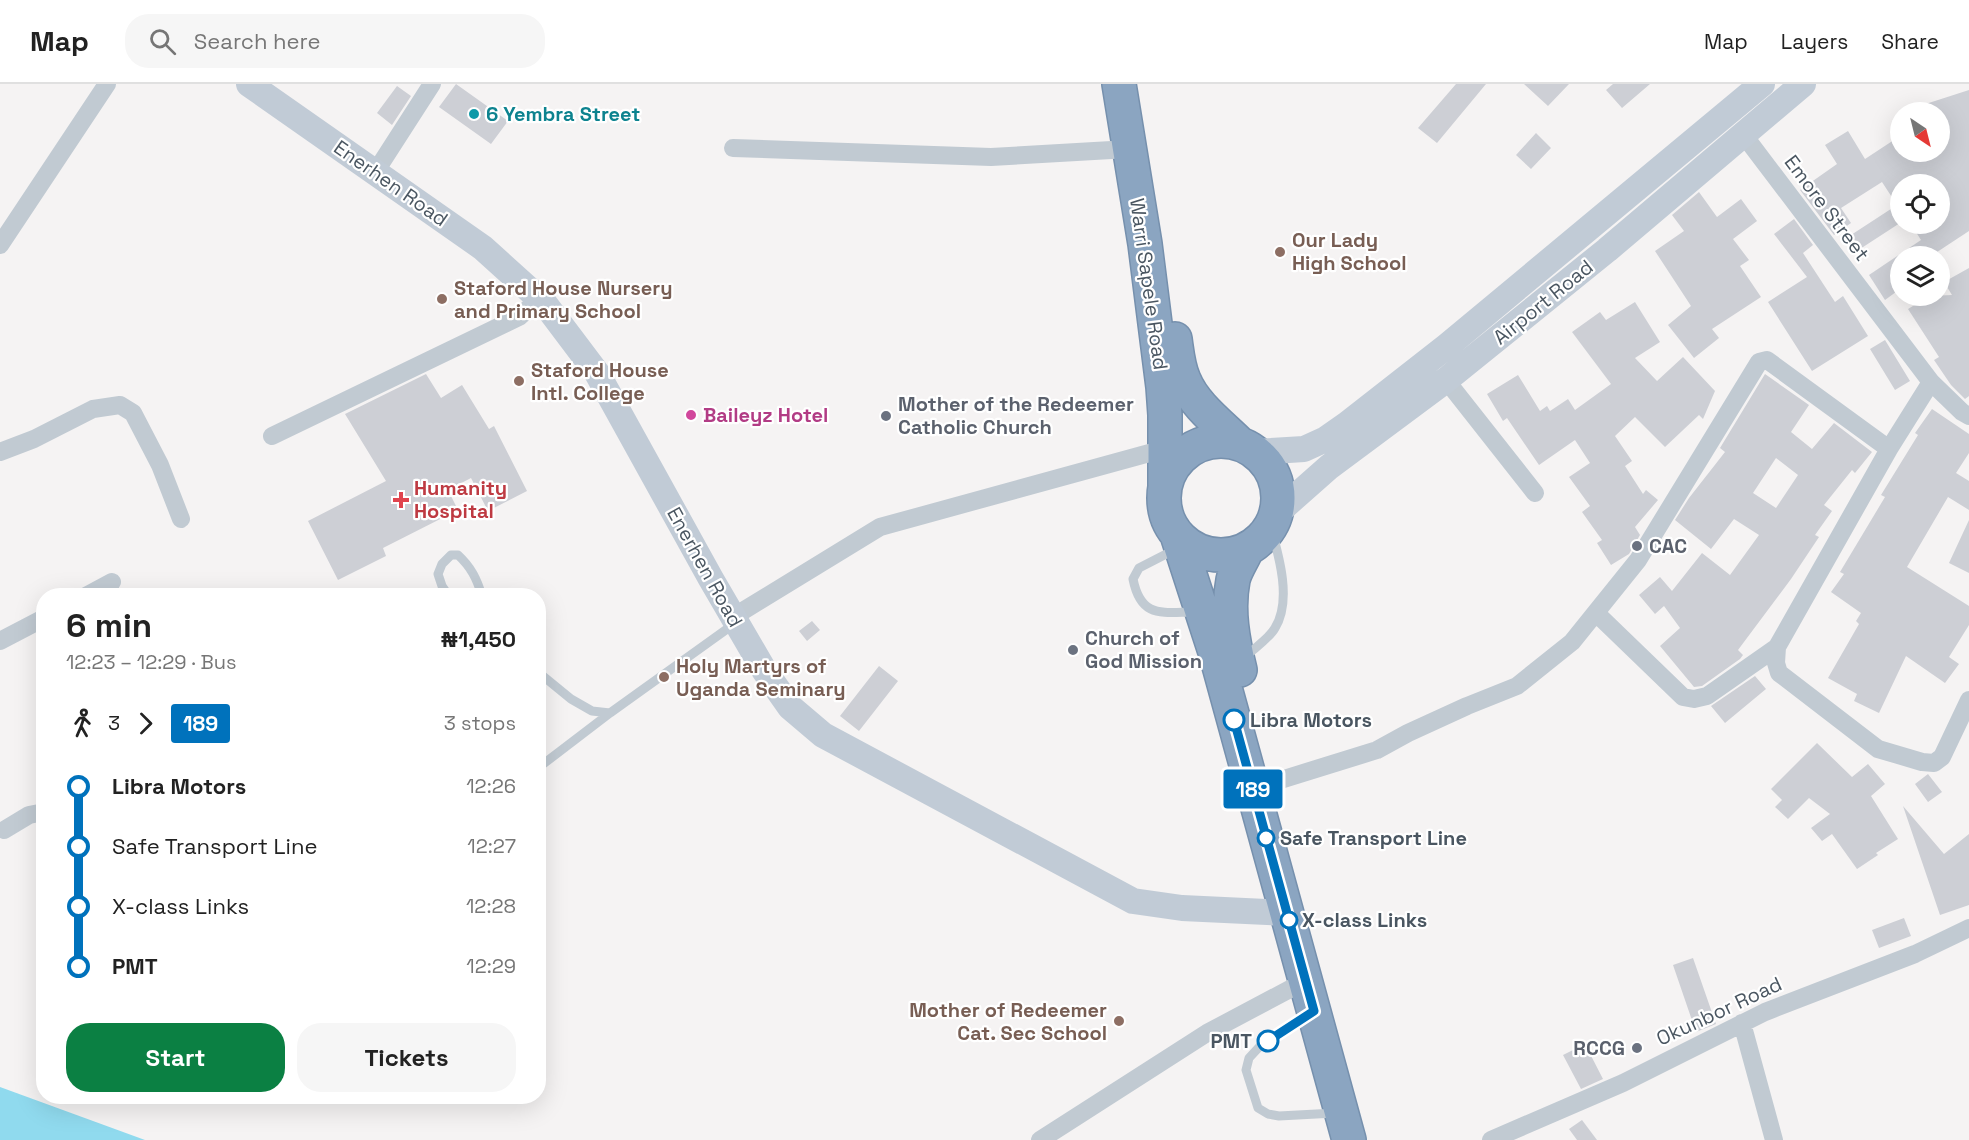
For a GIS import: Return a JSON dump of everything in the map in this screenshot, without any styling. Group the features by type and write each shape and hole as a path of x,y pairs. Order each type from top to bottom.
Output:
{"highway":[{"name":"Warri Sapele Road","path":"1119,84 1145,244 1162,387 1165,415 1165,485"},
{"path":"1136,84 1179,364 1184,381 1192,394 1268,464 1276,479 1279,496 1265,530 1233,578 1231,628 1317,956 1370,1140"},
{"path":"1248,448 1221,441 1202,444 1185,453 1172,467 1165,485 1163,504 1168,522 1180,542 1216,655 1345,1126"},
{"path":"1180,542 1211,555 1230,555 1265,530"}],"street":[{"path":"0,245 106,84"},
{"name":"Enerhen Road","path":"249,84 483,248 545,304 597,373 764,670 790,707 823,735 1133,901 1182,908 1287,913"},
{"path":"376,171 432,84"},
{"name":"Airport Road","path":"1248,448 1304,449 1326,439 1346,425 1411,375 1762,84"},
{"name":"Airport Road","path":"1265,530 1329,467 1446,380 1608,250 1803,84"},
{"name":"Emore Street","path":"1743,134 1931,382 1969,416"},
{"path":"733,148 991,157 1129,149"},
{"path":"1506,297 1522,318"},
{"path":"272,436 519,317 539,299"},
{"path":"1271,783 1377,750 1467,706 1517,686 1572,642 1638,560 1759,362 1767,360 1890,449"},
{"path":"1446,380 1535,493"},
{"path":"1596,613 1683,697 1694,699 1707,696 1777,647 1931,382"},
{"path":"0,451 34,439 93,409 120,405 134,413 160,465 181,519"},
{"path":"734,620 880,527 1164,449"},
{"path":"100,588 111,582"},
{"path":"0,641 36,622"},
{"path":"1777,647 1776,663 1779,673 1878,749 1922,762 1934,763 1942,757 1969,700"},
{"path":"4,830 28,815 36,814"},
{"name":"Okunbor Road","path":"1491,1140 1623,1083 1765,1012 1915,954 1969,928"},
{"path":"1040,1140 1207,1033 1309,996"},
{"path":"1742,1023 1774,1140"}],"lane":[{"path":"1239,662 1275,629 1282,612 1279,554 1265,530"},
{"path":"1180,542 1139,568 1133,579 1135,591 1140,602 1159,612 1202,611"},
{"path":"443,588 438,574 442,564 451,555 458,555 467,563 480,588"},
{"path":"546,762 734,620"},
{"path":"546,679 571,699 592,711 610,713"},
{"path":"1309,996 1250,1058 1246,1070 1258,1108 1268,1114 1345,1126"}],"water":[{"path":"0,1087 36,1100 36,1104 47,1104 145,1140 0,1140"}],"building":[{"name":"6 Yembra Street","path":"456,84 508,121 491,144 439,107"},
{"path":"1456,84 1486,84 1437,143 1418,128"},
{"path":"1524,84 1569,84 1548,106"},
{"path":"1613,84 1650,84 1622,108 1606,90"},
{"path":"397,86 411,96 392,125 377,113"},
{"path":"1969,90 1969,231 1946,246 1912,246 1921,240 1917,234 1950,234 1950,174 1890,174 1890,194 1882,182 1841,208 1851,223 1834,235 1800,190 1837,164 1825,145 1848,131 1865,159 1890,143 1890,162 1950,162 1950,102 1932,102"},
{"path":"1536,133 1551,148 1531,169 1516,155"},
{"path":"1699,192 1717,217 1741,199 1757,221 1733,239 1749,260 1740,266 1761,297 1712,329 1719,338 1694,358 1668,325 1691,306 1655,251 1684,231 1672,215"},
{"path":"1890,210 1890,230 1860,249 1851,235"},
{"path":"1794,219 1813,245 1803,253 1835,302 1843,296 1868,336 1812,371 1768,302 1807,277 1774,234"},
{"path":"1890,261 1890,296 1885,300 1869,275"},
{"path":"1969,268 1969,396 1965,399 1951,385 1934,360 1939,357 1908,309 1913,306 1950,306 1950,295 1952,295 1950,279"},
{"path":"1635,302 1660,342 1635,358 1657,381 1683,357 1715,391 1703,419 1699,415 1665,447 1635,417 1615,436 1632,461 1625,466 1643,494 1646,490 1658,500 1635,527 1640,535 1629,554 1611,565 1597,543 1602,540 1582,512 1590,506 1569,477 1590,463 1575,440 1539,465 1507,418 1503,421 1487,394 1518,375 1540,411 1547,406 1550,411 1568,399 1575,410 1611,384 1572,332 1600,312 1606,320"},
{"path":"1885,340 1910,381 1895,390 1870,349"},
{"path":"426,374 441,398 462,385 489,429 494,426 527,491 488,511 471,478 448,490 458,510 383,548 386,556 338,580 308,521 386,481 345,414"},
{"path":"1765,374 1809,405 1791,432 1812,449 1834,423 1872,452 1855,473 1852,470 1824,505 1832,511 1815,535 1819,537 1738,650 1743,655 1740,659 1702,686 1694,687 1660,646 1680,628 1664,606 1655,614 1639,595 1660,577 1672,591 1702,553 1730,575 1759,535 1734,519 1711,549 1675,520 1725,452 1720,448","holes":["1776,458 1798,475 1776,508 1753,493"]},
{"path":"1932,409 1969,434 1969,453 1956,473 1969,481 1969,510 1948,497 1907,567 1969,606 1969,625 1949,657 1959,664 1945,683 1906,656 1879,713 1854,701 1857,694 1828,678 1859,624 1856,621 1861,613 1831,592 1844,574 1840,572 1885,497 1881,495 1918,435 1915,433"},
{"path":"1969,520 1969,573 1949,563"},
{"path":"812,621 820,630 807,641 799,631"},
{"path":"879,666 898,681 859,731 840,716"},
{"path":"1755,676 1766,689 1725,723 1711,706"},
{"path":"1817,743 1852,777 1868,764 1885,784 1871,796 1898,839 1857,869 1832,834 1822,841 1811,828 1830,814 1809,798 1788,819 1775,807 1782,800 1771,789"},
{"path":"1928,774 1942,792 1928,802 1915,784"},
{"path":"1903,806 1944,854 1969,834 1969,905 1940,915"},
{"path":"1904,918 1911,936 1879,948 1872,930"},
{"path":"1693,958 1716,1024 1696,1032 1673,965"},
{"path":"1585,1044 1603,1079 1581,1089 1563,1055"},
{"path":"1582,1120 1597,1140 1577,1140 1569,1129"}],"bus line":[{"name":"189","path":"1234,720 1314,1011 1268,1041"}],"place":[{"name":"6 Yembra Street","path":"474,114"},
{"name":"Our Lady High School","path":"1280,252"},
{"name":"Staford House Nursery and Primary School","path":"442,299"},
{"name":"Staford House Intl. College","path":"519,381"},
{"name":"Baileyz Hotel","path":"691,415"},
{"name":"Mother of the Redeemer Catholic Church","path":"886,416"},
{"name":"Humanity Hospital","path":"401,500"},
{"name":"CAC","path":"1637,546"},
{"name":"Church of God Mission","path":"1073,650"},
{"name":"Holy Martyrs of Uganda Seminary","path":"664,677"},
{"name":"Libra Motors","path":"1234,720"},
{"name":"Safe Transport Line","path":"1266,838"},
{"name":"X-class Links","path":"1289,920"},
{"name":"Mother of Redeemer Cat. Sec School","path":"1119,1021"},
{"name":"PMT","path":"1268,1041"},
{"name":"RCCG","path":"1637,1048"}]}
